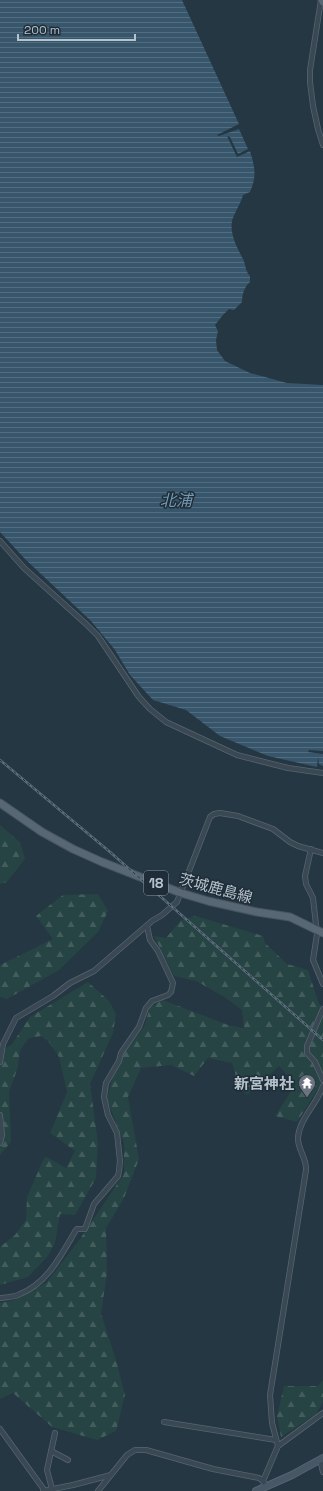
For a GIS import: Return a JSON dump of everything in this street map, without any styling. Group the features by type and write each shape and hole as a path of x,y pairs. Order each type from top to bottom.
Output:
{"main road":[{"name":"茨城鹿島線","path":"0,803 39,830 73,849 102,862 181,893 208,901 257,912 290,917 320,932"},
{"path":"256,1491 264,1484 292,1475 322,1461"}],"street":[{"path":"322,1 310,70 310,82 313,106 323,145"},
{"path":"0,541 24,568 98,636 105,644 139,697 150,709 166,722 237,755 288,768 323,773"},
{"path":"0,1062 4,1044 16,1018 53,996 70,983 94,971 147,926 152,920 162,915 177,902 210,817 214,814 226,814 247,819 273,830 294,844 323,852"},
{"path":"311,849 305,876 306,884 313,898 320,932 313,960 323,984"},
{"path":"0,1298 19,1295 31,1289 48,1274 76,1230 86,1229 94,1204 118,1176 120,1146 117,1133 108,1115 104,1097 106,1083 119,1061 121,1053 139,1027 146,1008 152,1001 168,995 171,992 173,983 158,951 150,940 147,926"},
{"path":"323,1009 307,1046 307,1054 315,1062 323,1080"},
{"path":"278,1446 272,1423 270,1395 307,1163 301,1150 298,1138 300,1128 323,1086"},
{"path":"0,1115 2,1135 0,1143"},
{"path":"98,1491 126,1455 140,1449 213,1469 258,1478 264,1484 278,1446 323,1413"},
{"path":"164,1422 276,1440"},
{"path":"0,1429 44,1491 111,1475"},
{"path":"52,1488 47,1470 55,1433"},
{"path":"51,1451 68,1460"},
{"path":"322,1461 323,1472"}],"green space":[{"path":"0,825 20,842 25,859 7,882 0,884"},
{"path":"98,894 108,911 98,932 59,970 7,999 0,997 0,965 53,939 36,916 63,895"},
{"path":"196,916 263,936 265,943 287,964 308,970 319,1004 323,1006 323,1081 297,1122 275,1116 296,1084 279,1066 247,1095 239,1087 232,1063 208,1058 194,1076 171,1065 141,1068 128,1097 139,1159 124,1198 106,1228 107,1273 101,1314 116,1360 125,1395 116,1431 97,1440 52,1427 13,1393 0,1399 0,1303 14,1300 46,1283 80,1239 124,1174 124,1144 107,1099 113,1075 123,1057 122,1056 144,1027 150,1007 163,1000 228,1025 244,1028 242,1010 223,996 196,981 174,976 154,936 166,938 181,920"},
{"path":"88,982 109,1001 116,1014 113,1033 90,1084 98,1143 96,1178 75,1215 60,1214 55,1243 48,1256 28,1277 0,1285 0,1247 15,1235 26,1220 27,1197 44,1158 47,1157 66,1168 75,1151 50,1133 67,1092 59,1057 49,1042 41,1036 29,1038 20,1050 18,1067 9,1092 11,1142 0,1155 0,1052 12,1044 30,1017"},
{"path":"323,1380 323,1402 316,1414 281,1437 277,1416 284,1386 318,1386"}],"water":[{"name":"北浦","path":"0,0 182,0 239,124 217,135 219,136 239,129 248,149 238,154 230,137 227,136 237,157 250,151 253,162 254,181 250,192 243,195 232,223 232,234 250,276 250,282 244,291 242,302 234,310 229,309 215,325 218,331 216,340 217,350 225,361 250,373 287,383 323,385 323,751 309,750 308,752 323,754 323,766 319,764 318,757 317,767 268,756 220,736 186,710 153,700 130,675 115,650 91,621 25,559 0,532"}],"railway":[{"path":"0,760 110,852 323,1040"}],"place":[{"name":"新宮神社","path":"307,1098"}]}
